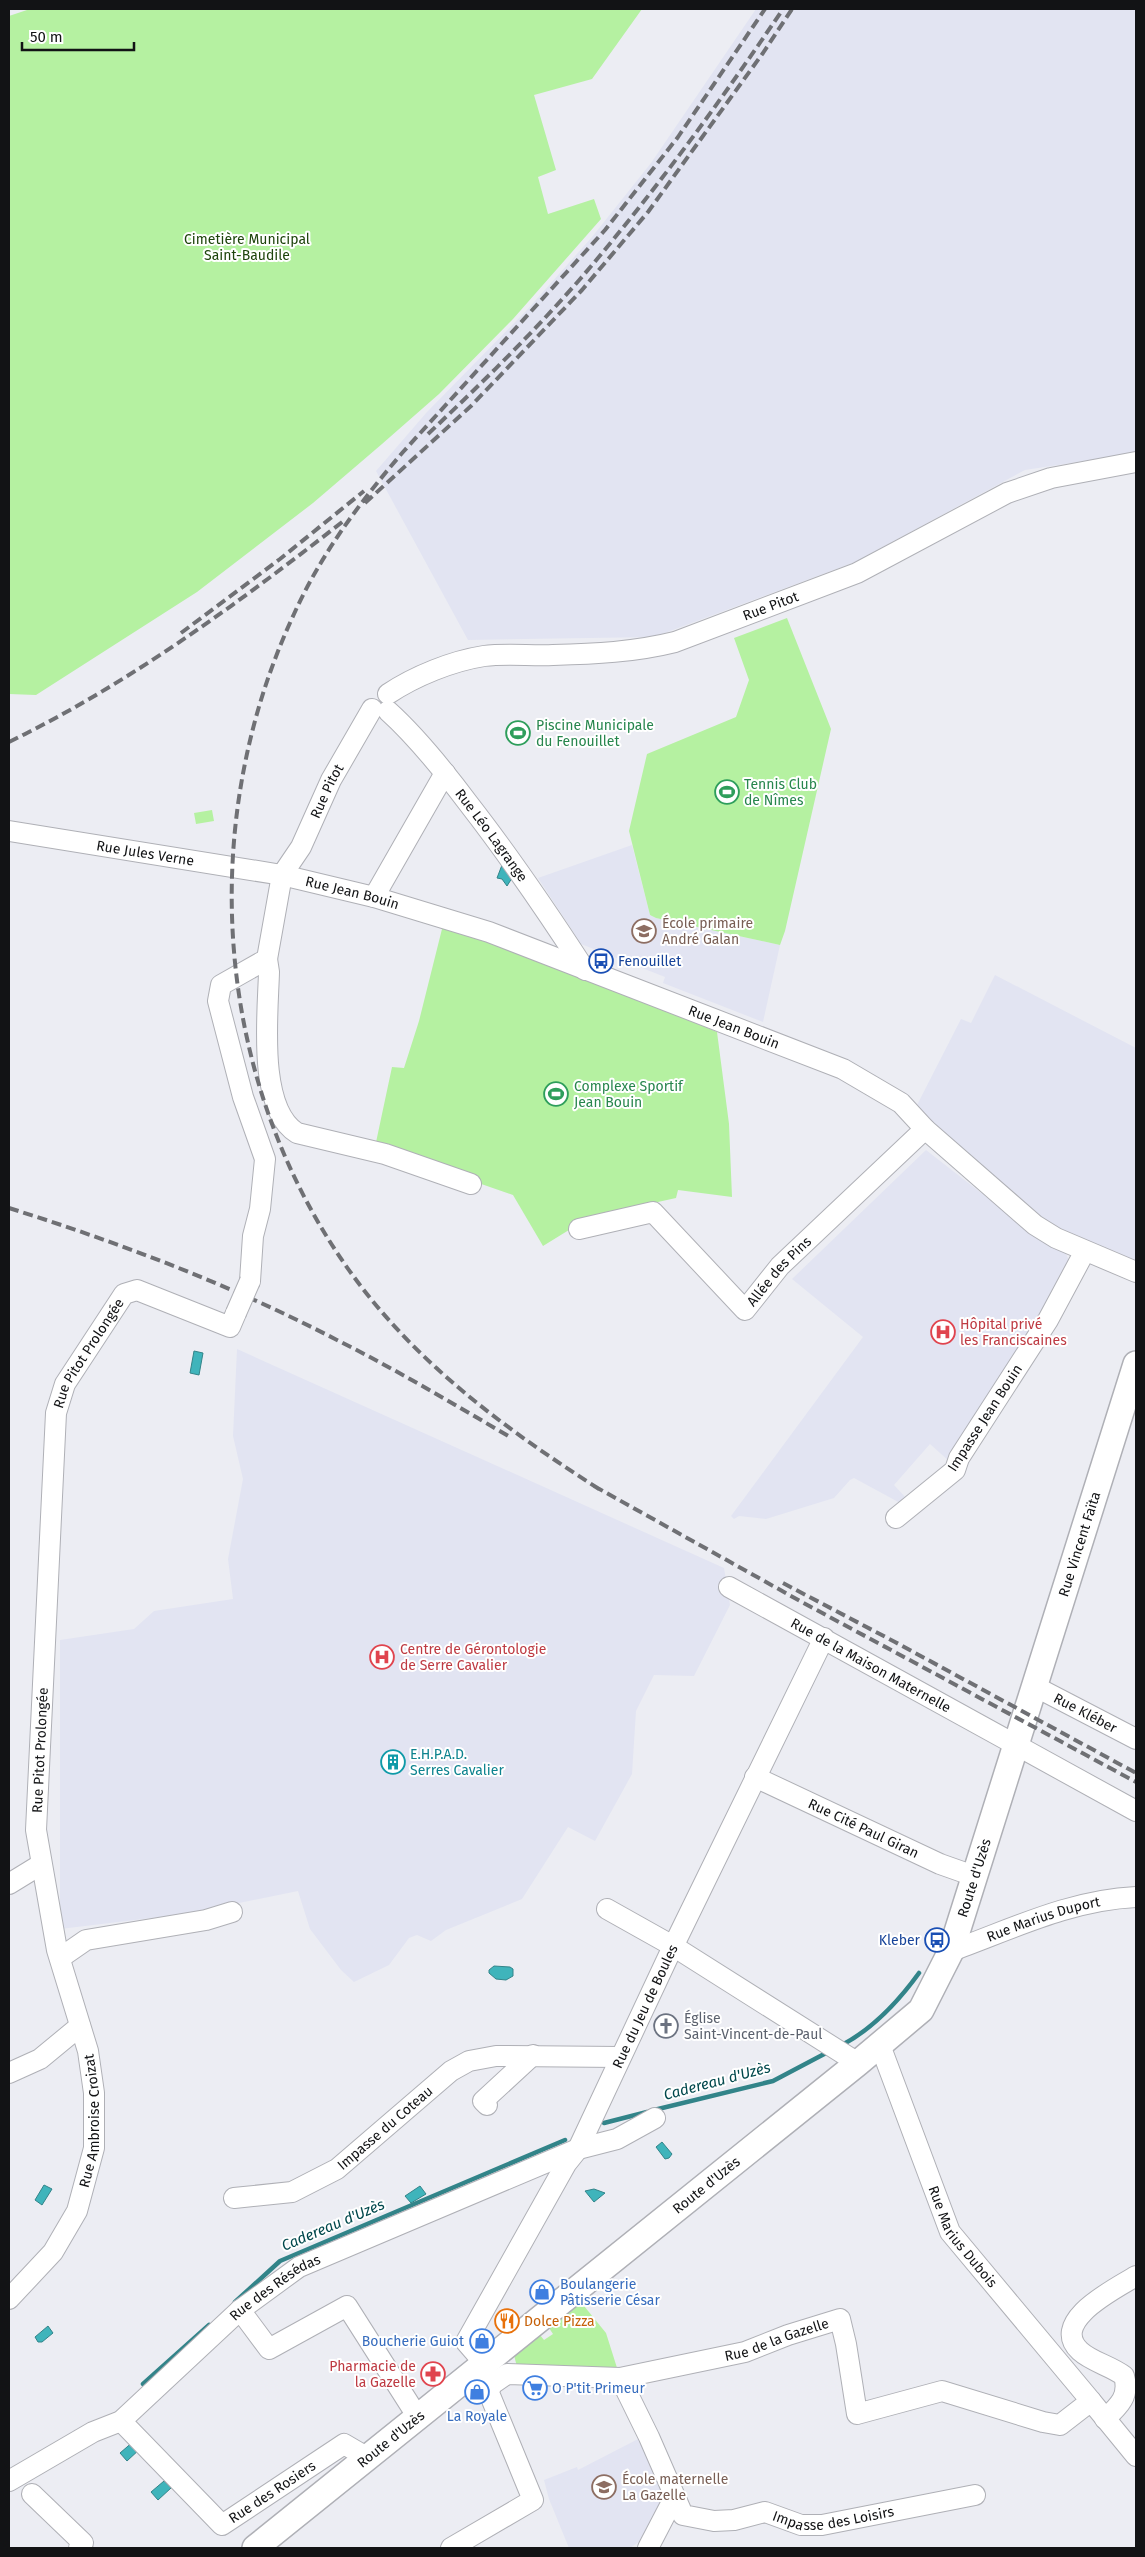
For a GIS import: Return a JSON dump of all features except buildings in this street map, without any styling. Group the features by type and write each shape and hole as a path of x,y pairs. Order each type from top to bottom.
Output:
{"main road":[{"name":"Rue Vincent Faïta","path":"1018,1735 1136,1364"},
{"name":"Route d'Uzès","path":"255,2548 368,2458 417,2416 491,2370 921,2010 951,1951 1018,1735"}],"street":[{"name":"Rue Pitot","path":"282,875 301,847 331,780 383,704 413,680 463,661 486,656 617,652 648,649 675,642 857,574 1007,493 1051,478 1136,462"},
{"name":"Rue Léo Lagrange","path":"383,704 403,724 445,773 521,872 585,970"},
{"path":"374,897 445,773"},
{"name":"Rue Jules Verne","path":"9,831 282,875"},
{"path":"282,875 267,959 269,972 268,1070 272,1088 286,1126 297,1133 385,1154 471,1184"},
{"name":"Rue Jean Bouin","path":"282,875 374,897 489,932 843,1069 901,1103 925,1129 1035,1225 1085,1251 1136,1272"},
{"name":"Rue Pitot Prolongée","path":"40,1865 36,1830 56,1414 65,1384 124,1294 137,1290 230,1327 250,1281 253,1236 260,1209 265,1159 243,1097 218,1001 221,985 267,959"},
{"name":"Allée des Pins","path":"579,1229 654,1212 745,1310 780,1266 925,1129"},
{"name":"Impasse Jean Bouin","path":"896,1518 955,1470 959,1458 1048,1320 1085,1251"},
{"name":"Rue de la Maison Maternelle","path":"729,1587 796,1626 824,1638 1018,1735 1136,1811"},
{"name":"Rue du Jeu de Boules","path":"491,2370 466,2342 566,2164 578,2149 673,1946 824,1638"},
{"name":"Rue Kléber","path":"1034,1686 1136,1739"},
{"name":"Rue Cité Paul Giran","path":"755,1777 940,1864 974,1876"},
{"path":"9,1884 40,1865"},
{"name":"Rue Ambroise Croizat","path":"9,2299 53,2252 77,2211 92,2155 94,2093 88,2051 60,1958 40,1865"},
{"name":"Rue Marius Duport","path":"951,1951 1042,1916 1092,1902 1136,1897"},
{"path":"607,1909 673,1946 858,2063"},
{"path":"60,1958 86,1940 206,1920 232,1912"},
{"path":"9,2074 40,2059 80,2026"},
{"name":"Rue Marius Dubois","path":"880,2045 950,2232 1091,2401"},
{"path":"487,2105 483,2101 533,2055"},
{"name":"Impasse du Coteau","path":"234,2198 292,2192 337,2169 451,2071 468,2061 496,2056 533,2055 620,2057"},
{"name":"Rue des Résédas","path":"9,2480 93,2432 121,2421 240,2310 299,2267 578,2149 617,2139 655,2118"},
{"path":"1105,2419 1121,2405 1126,2386 1124,2376 1081,2351 1074,2343 1074,2327 1077,2318 1091,2304 1136,2276"},
{"path":"240,2310 269,2349 347,2306 417,2416"},
{"name":"Rue de la Gazelle","path":"491,2370 620,2378 745,2352 788,2335 840,2319 846,2344 857,2414 942,2391 1043,2422 1060,2425 1091,2401"},
{"path":"451,2548 533,2500 489,2393 491,2370"},
{"name":"Impasse des Loisirs","path":"620,2378 649,2437 674,2498 683,2514 694,2518 734,2520 765,2512 801,2524 822,2524 975,2494"},
{"path":"1091,2401 1136,2456"},
{"name":"Rue des Rosiers","path":"121,2421 222,2525 344,2444 368,2458"},
{"path":"32,2494 83,2543 79,2548"},
{"path":"648,2548 674,2498"}],"shaded area":[{"path":"756,9 1136,9 1136,453 1025,470 855,562 654,637 468,640 376,471 427,412 526,311 592,237 651,163"},
{"name":"École primaire André Galan","path":"632,845 650,915 656,918 780,945 763,1022 663,983 665,977 581,944 538,878"},
{"path":"995,975 1136,1048 1136,1262 1043,1223 916,1107 961,1019 971,1023"},
{"name":"Hôpital privé les Franciscaines","path":"926,1150 1040,1239 1064,1249 1070,1263 1034,1326 950,1462 930,1444 894,1485 907,1499 902,1504 854,1478 834,1498 766,1519 739,1516 734,1519 731,1516 863,1337 792,1279"},
{"name":"Centre de Gérontologie de Serre Cavalier","path":"237,1349 724,1568 730,1605 694,1676 654,1675 636,1711 632,1774 595,1841 568,1827 522,1899 446,1930 431,1941 417,1935 409,1938 389,1965 354,1982 341,1970 310,1929 298,1891 185,1914 60,1929 60,1640 134,1629 154,1611 233,1599 228,1559 243,1479 233,1436"},
{"name":"École maternelle La Gazelle","path":"642,2437 666,2504 652,2533 630,2548 569,2548 549,2499 544,2480 577,2467 578,2470"}],"green space":[{"name":"Cimetière Municipal Saint-Baudile","path":"30,9 642,9 592,79 534,95 556,170 538,177 548,214 594,199 601,219 513,319 439,394 313,503 197,592 36,695 9,694 9,16"},
{"name":"Tennis Club de Nîmes","path":"787,618 831,729 785,931 780,945 656,918 650,915 629,831 647,754 736,717 749,680 734,638"},
{"path":"212,810 214,821 196,824 194,813"},
{"name":"Complexe Sportif Jean Bouin","path":"443,925 553,963 717,1032 729,1124 732,1197 678,1190 676,1198 590,1217 543,1246 513,1195 375,1147 392,1067 404,1068 419,1021"},
{"path":"580,2301 606,2333 618,2371 518,2371 514,2355 540,2335 544,2340 553,2334 549,2328"}],"water":[{"path":"502,865 512,878 507,886 502,879 497,878"},
{"path":"194,1351 203,1353 199,1375 190,1373"},
{"path":"494,1966 510,1967 513,1969 513,1976 506,1980 496,1979 489,1973 489,1970"},
{"path":"662,2142 672,2154 669,2158 665,2159 656,2147"},
{"path":"44,2185 52,2189 42,2205 35,2200"},
{"path":"420,2186 426,2194 411,2203 405,2196"},
{"path":"594,2189 605,2193 594,2202 585,2191"},
{"path":"48,2326 53,2333 42,2342 38,2342 35,2337"},
{"path":"134,2441 141,2448 127,2461 120,2453"},
{"path":"164,2481 171,2488 158,2500 151,2492"}],"waterway":[{"name":"Cadereau d'Uzès","path":"842,2045 865,2031 885,2014 919,1973"},
{"name":"Cadereau d'Uzès","path":"654,2110 773,2081 828,2052"},
{"name":"Cadereau d'Uzès","path":"604,2123 647,2112"},
{"name":"Cadereau d'Uzès","path":"235,2302 280,2261 565,2140"},
{"name":"Cadereau d'Uzès","path":"143,2384 209,2325"}],"railway":[{"path":"599,1489 493,1416 460,1389 398,1330 370,1298 344,1263 300,1189 267,1111 245,1029 234,945 233,861 242,776 263,694 294,614 316,570 342,529 403,452 605,230 678,137 765,9"},
{"path":"428,434 525,338 608,246 686,146 783,9"},
{"path":"365,503 471,406 582,290 648,212 763,53 792,9"},
{"path":"181,633 280,559 364,491"},
{"path":"9,742 98,694 183,640 266,581 346,519"},
{"path":"9,1208 175,1266 296,1319 380,1362 510,1437"},
{"path":"594,1486 800,1601 1136,1782"},
{"path":"783,1583 1136,1773"}],"place":[{"name":"Piscine Municipale du Fenouillet","path":"518,733"},
{"name":"Tennis Club de Nîmes","path":"727,792"},
{"name":"École primaire André Galan","path":"644,931"},
{"name":"Fenouillet","path":"601,961"},
{"name":"Complexe Sportif Jean Bouin","path":"556,1094"},
{"name":"Hôpital privé les Franciscaines","path":"943,1332"},
{"name":"Centre de Gérontologie de Serre Cavalier","path":"382,1657"},
{"name":"E.H.P.A.D. Serres Cavalier","path":"393,1762"},
{"name":"Kleber","path":"937,1940"},
{"name":"Église Saint-Vincent-de-Paul","path":"666,2026"},
{"name":"Boulangerie Pâtisserie César","path":"542,2292"},
{"name":"Dolce Pizza","path":"507,2321"},
{"name":"Boucherie Guiot","path":"482,2341"},
{"name":"Pharmacie de la Gazelle","path":"433,2374"},
{"name":"O P'tit Primeur","path":"535,2388"},
{"name":"La Royale","path":"477,2392"},
{"name":"École maternelle La Gazelle","path":"604,2487"}]}
